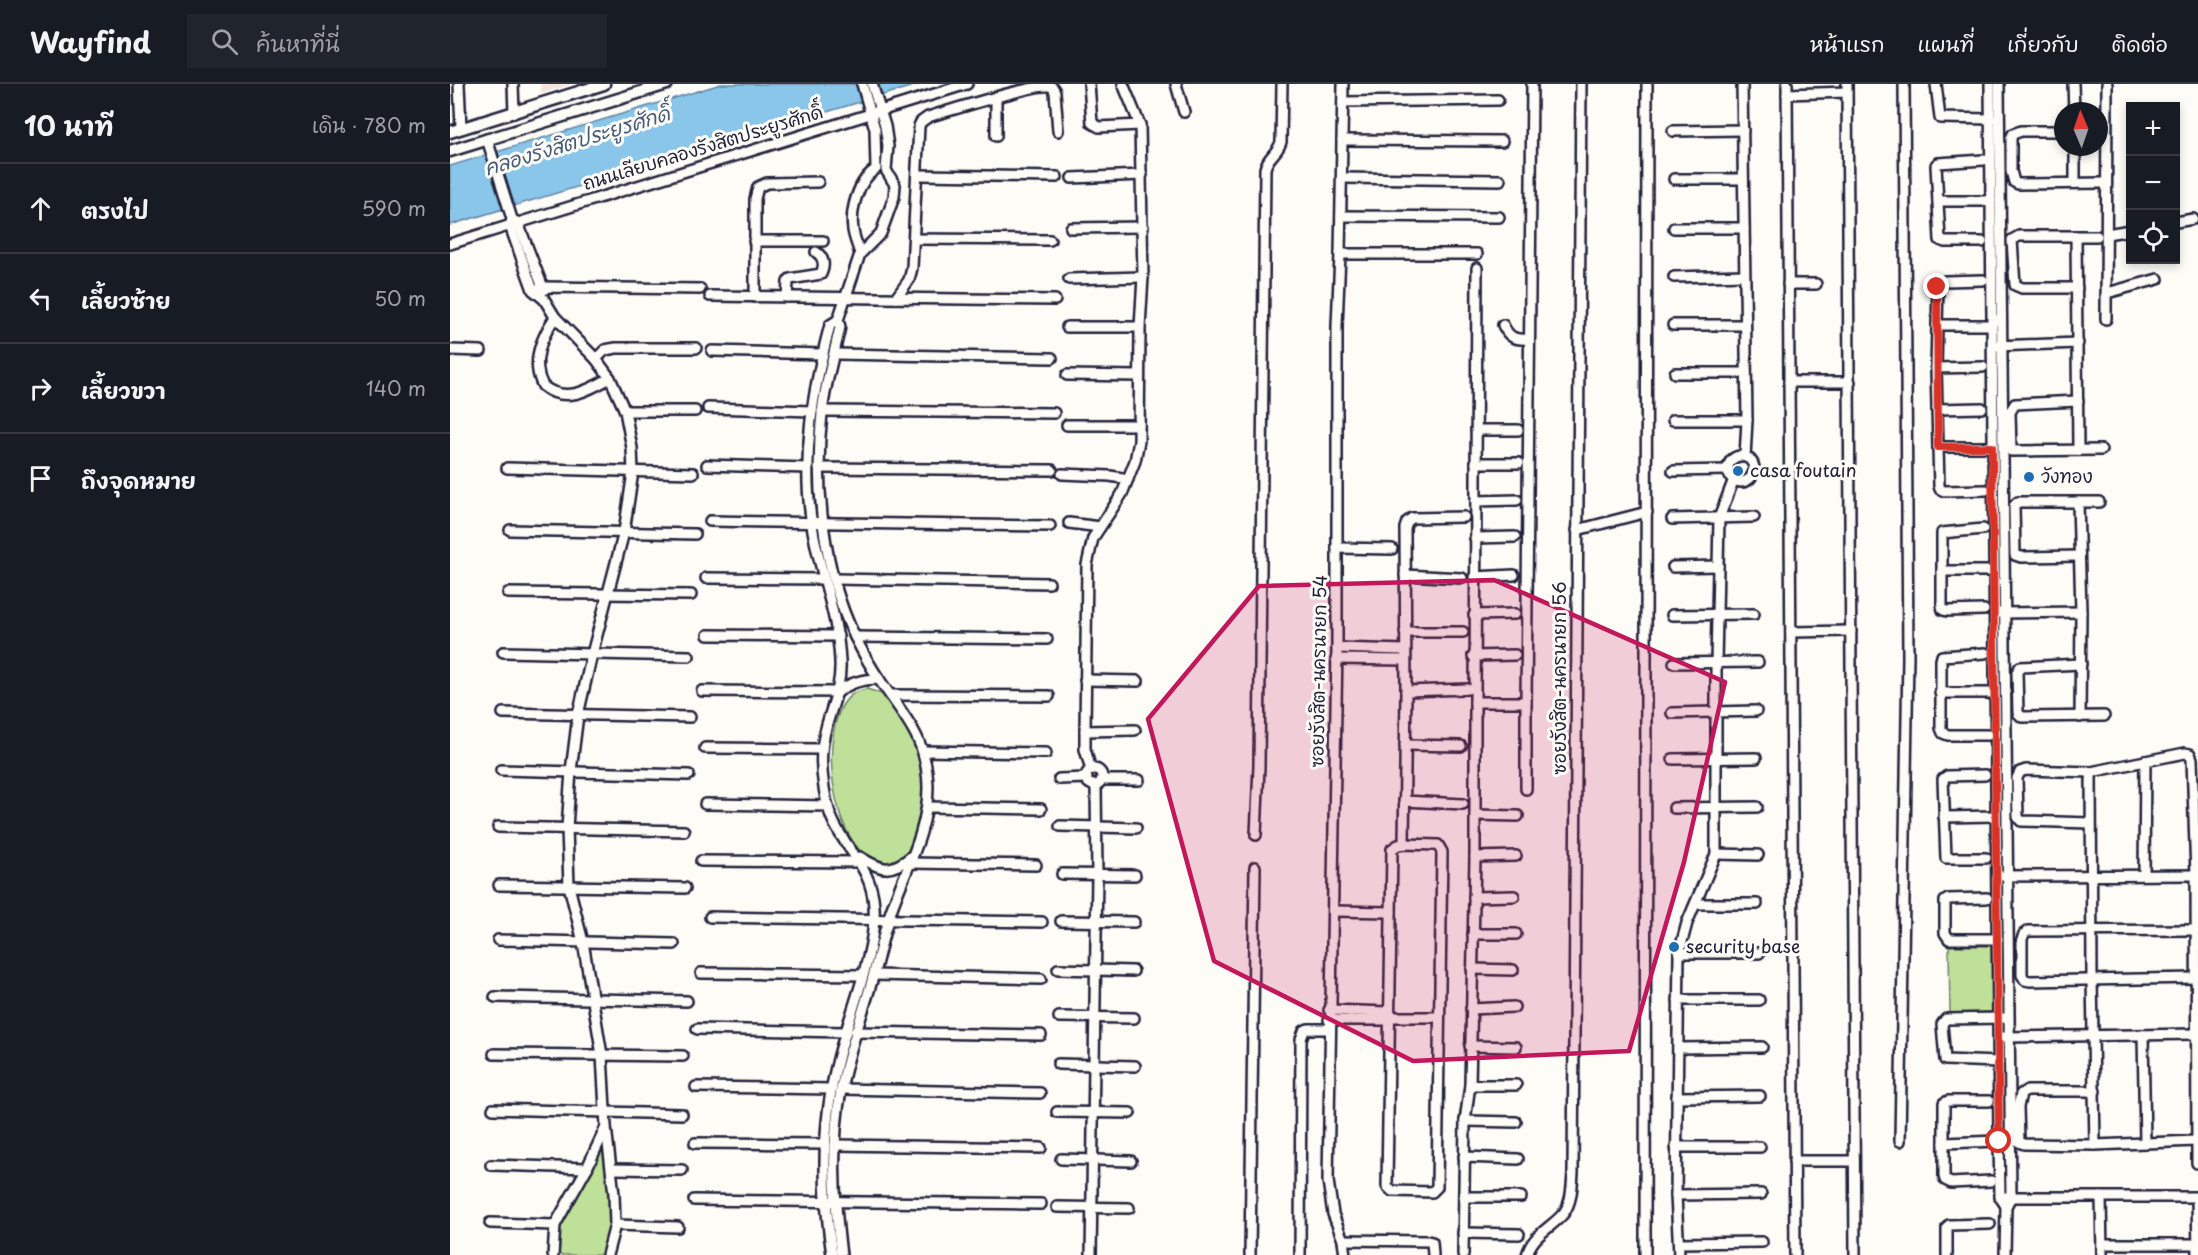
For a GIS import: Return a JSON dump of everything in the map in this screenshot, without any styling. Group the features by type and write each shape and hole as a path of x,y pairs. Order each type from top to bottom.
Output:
{"main road":[{"path":"455,130 604,84"},
{"path":"450,151 489,144 667,84"}],"street":[{"path":"455,130 459,84"},
{"path":"513,84 514,113"},
{"path":"862,84 872,99"},
{"path":"872,84 876,170"},
{"name":"ถนนเลียบคลองรังสิตประยูรศักดิ์","path":"450,244 512,220 967,84"},
{"path":"1089,84 1094,126 1140,125"},
{"path":"1089,774 1084,731 1087,565 1090,547 1100,526 1118,502 1138,453 1143,277 1140,125 1123,84"},
{"path":"1176,84 1184,112"},
{"path":"1256,836 1265,170 1266,163 1280,149 1282,84"},
{"name":"ซอยรังสิต-นครนายก 54","path":"1343,84 1336,347 1337,648 1329,1010 1328,1181 1333,1214 1343,1240 1345,1255"},
{"path":"1526,789 1532,84"},
{"name":"ซอยรังสิต-นครนายก 56","path":"1527,1255 1530,1243 1565,1212 1572,1191 1573,1173 1581,84"},
{"path":"1645,1255 1647,84"},
{"path":"1742,84 1747,420 1745,456"},
{"path":"1900,1141 1908,656 1904,84"},
{"path":"1936,84 1940,118 1991,119"},
{"path":"1990,84 1992,325 1997,346 2006,613 2007,876 2004,1018 2006,1255"},
{"path":"1999,84 2001,302 1992,447 1996,876 2004,1018"},
{"path":"2073,84 2074,102"},
{"path":"2106,319 2107,293 2102,235 2107,84"},
{"path":"896,298 909,280 912,268 921,122 928,117 1041,85 1053,88 1055,92 1058,131"},
{"path":"1796,1255 1787,89 1847,88 1855,1255"},
{"path":"996,97 996,136"},
{"path":"1343,102 1498,100"},
{"path":"832,1255 830,1145 836,1089 871,941 874,919 873,892 859,859 834,824 828,806 822,749 838,692 840,662 838,636 812,522 808,468 823,354 830,325 838,320 860,254 882,233 894,197 895,184 886,170 887,138 875,112"},
{"path":"1673,130 1743,130"},
{"path":"2054,131 2021,131 2013,134 2011,138 2012,177 2018,184 2102,183"},
{"path":"1342,140 1502,141"},
{"path":"489,144 533,290 544,299 555,317 596,359 610,378 625,411 631,433 633,472 624,532 578,715 567,828 570,886 583,942 602,1056 615,1226 607,1255"},
{"path":"2075,156 2075,183"},
{"path":"1982,242 1941,241 1936,165 1984,160"},
{"path":"860,254 853,233 853,214 862,182 867,175 876,170 886,170"},
{"path":"918,175 1057,177"},
{"path":"1072,178 1142,175"},
{"path":"1342,178 1500,180"},
{"path":"1674,179 1743,179"},
{"path":"755,297 755,200 758,187 767,183 818,182"},
{"path":"1938,201 1991,201"},
{"path":"1341,216 1499,217"},
{"path":"2180,221 2193,219"},
{"path":"512,220 544,286 544,299"},
{"path":"1071,228 1143,227"},
{"path":"1674,228 1744,228"},
{"path":"2077,288 2018,287 2013,281 2013,238 2102,235 2126,231"},
{"path":"2076,236 2078,450"},
{"path":"914,239 1050,240"},
{"path":"754,241 823,241"},
{"path":"788,297 790,279 821,274 824,266 823,259 816,252"},
{"path":"1340,254 1477,255"},
{"path":"1463,1255 1465,1121 1470,1085 1475,857 1473,656 1477,268"},
{"path":"1674,277 1744,275"},
{"path":"1069,279 1143,277"},
{"path":"2107,293 2158,279"},
{"path":"1983,280 1945,281 1938,284 1936,368 1940,489 1986,490"},
{"path":"1788,284 1816,284"},
{"path":"533,290 544,286 700,289"},
{"path":"710,296 1055,300"},
{"path":"1992,325 2001,302"},
{"path":"555,317 540,343 538,369 543,386 558,394 572,395 584,392 610,378"},
{"path":"838,320 840,327 835,354 817,411 823,523 846,617 879,680 915,730 923,751 928,785 922,835 898,889 874,975 850,1032"},
{"path":"1503,325 1510,337 1516,340 1529,339"},
{"path":"1673,325 1745,325"},
{"path":"1937,325 1992,325"},
{"path":"1067,327 1140,327"},
{"path":"1997,346 2078,343"},
{"path":"596,359 605,350 615,348 696,348"},
{"path":"450,350 480,351"},
{"path":"712,351 823,354"},
{"path":"835,354 1052,358"},
{"path":"1936,368 1983,367"},
{"path":"1675,373 1746,373"},
{"path":"1067,375 1139,376"},
{"path":"1789,382 1850,382"},
{"path":"2078,401 2015,404 2010,412 2011,451 2101,450"},
{"path":"708,408 1054,413"},
{"path":"1937,409 1983,408"},
{"path":"625,411 695,411"},
{"path":"1673,420 1747,420"},
{"path":"1067,425 1139,425"},
{"path":"1476,430 1518,430"},
{"path":"1938,447 1992,447"},
{"path":"1679,1255 1676,1147 1679,953 1687,923 1716,854 1719,518 1733,459 1745,456"},
{"path":"1673,471 1731,475 1742,481 1752,474 1752,462 1745,456"},
{"path":"1476,463 1519,463"},
{"path":"707,465 808,468"},
{"path":"507,468 693,473"},
{"path":"819,468 1052,470"},
{"path":"1062,474 1110,476 1128,480"},
{"path":"1476,501 1517,500"},
{"path":"2079,556 2021,557 2015,555 2014,506 2019,502 2100,502"},
{"path":"2078,502 2081,612 2080,717"},
{"path":"1577,530 1647,512"},
{"path":"1672,519 1754,517"},
{"path":"1404,844 1405,528 1407,522 1412,518 1464,518"},
{"path":"710,521 1050,526"},
{"path":"1068,524 1100,526"},
{"path":"1983,529 1942,533 1942,571 1943,610 1984,610"},
{"path":"510,530 695,534"},
{"path":"1475,538 1515,537"},
{"path":"1337,549 1392,549"},
{"path":"1673,567 1718,566"},
{"path":"1942,571 1994,571"},
{"path":"1406,575 1462,578"},
{"path":"1474,577 1514,575"},
{"path":"706,578 824,579"},
{"path":"835,579 1049,583"},
{"path":"508,593 691,595"},
{"path":"1994,613 2081,612"},
{"path":"1474,615 1515,614"},
{"path":"1672,615 1755,614"},
{"path":"1405,632 1463,632"},
{"path":"1791,632 1851,632"},
{"path":"708,635 838,636"},
{"path":"855,637 1047,639"},
{"path":"1337,648 1405,655"},
{"path":"503,652 689,656"},
{"path":"1985,653 1942,656 1941,693 1943,733 1988,735"},
{"path":"1336,659 1405,655"},
{"path":"1473,656 1515,655"},
{"path":"1674,663 1758,662"},
{"path":"2081,664 2020,667 2017,672 2019,717 2104,716"},
{"path":"702,691 838,692 850,684 869,679 879,680"},
{"path":"1085,680 1138,681"},
{"path":"1406,691 1468,689"},
{"path":"1941,693 1995,693"},
{"path":"891,695 1049,696"},
{"path":"1475,702 1526,702"},
{"path":"1672,713 1756,711"},
{"path":"503,714 690,717"},
{"path":"1084,731 1135,730"},
{"path":"1405,745 1461,746"},
{"path":"705,748 822,749"},
{"path":"923,751 1046,753"},
{"path":"2090,822 2021,821 2018,817 2017,778 2020,772 2026,770 2091,771 2185,753 2190,754 2196,875 2197,1163"},
{"path":"1674,759 1756,758"},
{"path":"2144,875 2145,761"},
{"path":"501,770 689,775"},
{"path":"1059,779 1089,774 1098,770 1101,773 1097,827 1091,1255"},
{"path":"2091,771 2095,1145"},
{"path":"1985,775 1944,777 1944,817 1946,858 1986,858"},
{"path":"1099,782 1139,780"},
{"path":"1404,801 1463,804"},
{"path":"705,804 828,806"},
{"path":"927,807 1041,809"},
{"path":"1674,808 1757,807"},
{"path":"1475,815 1518,816"},
{"path":"1944,817 1995,816"},
{"path":"1060,826 1136,828"},
{"path":"498,827 684,831"},
{"path":"1404,844 1434,844 1441,848 1437,1187 1432,1192 1392,1191 1387,1186 1392,849 1404,844"},
{"path":"1716,854 1758,855"},
{"path":"1475,857 1516,856"},
{"path":"701,861 859,859 886,869 912,859 1036,866"},
{"path":"1250,1255 1255,867"},
{"path":"1062,874 1135,875"},
{"path":"1996,876 2196,875"},
{"path":"499,885 685,888"},
{"path":"1473,897 1514,896"},
{"path":"1987,898 1948,899 1946,901 1945,933 1949,939 1998,939"},
{"path":"1696,904 1757,904"},
{"path":"1333,910 1391,912"},
{"path":"710,917 1042,922"},
{"path":"1061,921 1134,922"},
{"path":"2196,930 2028,931 2022,939 2022,975 2025,980 2196,978"},
{"path":"1473,934 1516,934"},
{"path":"498,940 674,944"},
{"path":"1679,953 1759,952"},
{"path":"1058,969 1133,971"},
{"path":"1472,969 1513,970"},
{"path":"701,973 862,975"},
{"path":"874,975 1041,979"},
{"path":"495,997 687,1001"},
{"path":"1678,1000 1760,1000"},
{"path":"1471,1009 1514,1007"},
{"path":"1329,1010 1390,1016 1439,1017"},
{"path":"1300,1255 1301,1038 1304,1031 1308,1029 1390,1016"},
{"path":"1059,1017 1134,1018"},
{"path":"1999,1062 1945,1060 1942,1024 1946,1019 2004,1018"},
{"path":"697,1029 1041,1035"},
{"path":"2004,1037 2196,1034"},
{"path":"2144,1035 2145,1143"},
{"path":"2004,1037 1999,1062 1999,1141 2006,1200"},
{"path":"1470,1046 1516,1047"},
{"path":"1678,1048 1762,1047"},
{"path":"494,1054 682,1056"},
{"path":"1058,1064 1135,1066"},
{"path":"1470,1085 1516,1085"},
{"path":"696,1087 1040,1093"},
{"path":"2095,1091 2027,1091 2021,1094 2018,1107 2019,1142 2021,1144 2095,1145 2196,1141"},
{"path":"1677,1097 1760,1096"},
{"path":"1989,1101 1948,1101 1944,1103 1944,1176 1947,1182 1991,1181"},
{"path":"493,1109 682,1114"},
{"path":"1057,1112 1130,1113"},
{"path":"1465,1121 1516,1122"},
{"path":"553,1255 555,1225 587,1168 606,1127"},
{"path":"1944,1143 1999,1141"},
{"path":"695,1143 1041,1148"},
{"path":"1676,1147 1760,1147"},
{"path":"1464,1158 1518,1159"},
{"path":"1061,1159 1131,1161"},
{"path":"1794,1161 1854,1161"},
{"path":"491,1165 587,1168"},
{"path":"612,1169 682,1170"},
{"path":"1676,1195 1761,1194"},
{"path":"1464,1197 1521,1197"},
{"path":"2102,1197 2102,1255"},
{"path":"2006,1200 2198,1197 2198,1255"},
{"path":"694,1200 1041,1204"},
{"path":"830,1201 841,1255"},
{"path":"1057,1207 1129,1208"},
{"path":"490,1223 555,1225"},
{"path":"1947,1255 1949,1225 1990,1224"},
{"path":"615,1226 678,1227"},
{"path":"1463,1233 1519,1234"},
{"path":"1343,1240 1428,1240 1433,1246 1433,1255"},
{"path":"1679,1244 1762,1242"},
{"path":"2102,1244 2198,1244"}],"highlighted area":[{"path":"1494,580 1725,682 1684,862 1629,1051 1413,1061 1214,961 1148,719 1259,586"}],"shaded area":[{"path":"541,84 571,84 541,94"}],"green space":[{"path":"867,689 882,695 893,707 916,750 922,775 921,815 914,840 901,858 892,862 872,859 855,844 843,821 835,792 832,762 833,732 841,709 854,693"},
{"path":"1949,946 1991,946 1993,1012 1950,1013"},
{"path":"606,1140 616,1172 609,1255 555,1255 556,1234 562,1219 591,1171"}],"water":[{"name":"คลองรังสิตประยูรศักดิ์","path":"721,84 920,84 450,225 450,166"}],"place":[{"name":"casa foutain","path":"1738,471"},
{"name":"วังทอง","path":"2029,477"},
{"name":"security base","path":"1674,947"}],"route":[{"path":"1937,287 1938,447 1992,447 1999,1141"}]}
